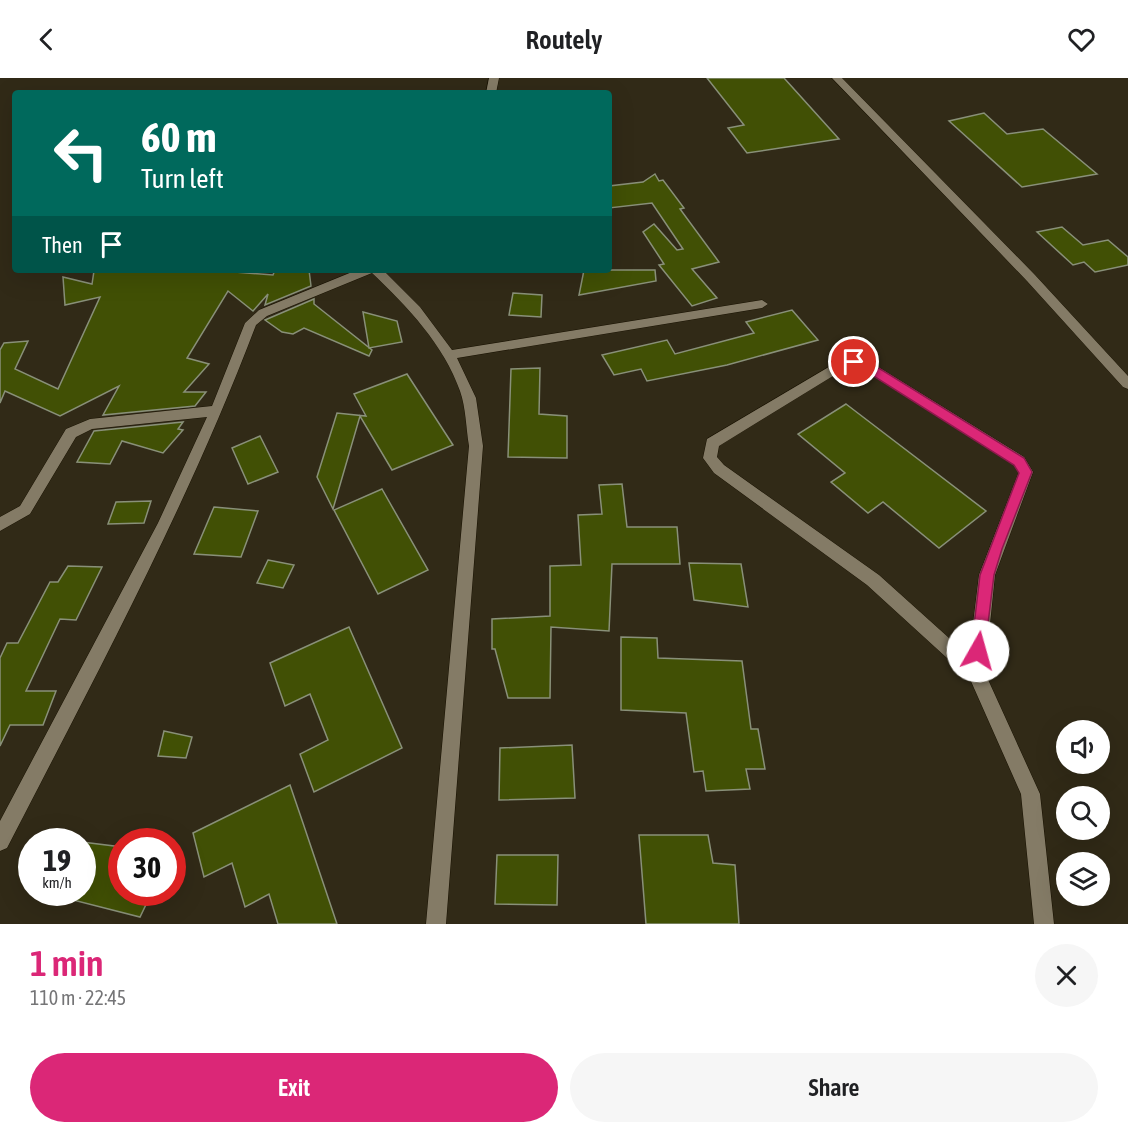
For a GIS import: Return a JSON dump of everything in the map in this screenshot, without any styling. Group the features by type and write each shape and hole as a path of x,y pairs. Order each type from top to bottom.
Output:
{"street":[{"path":"837,78 1031,278 1128,384"},
{"path":"0,841 165,525 217,411 250,323 263,313 361,273"},
{"path":"379,273 399,291 449,355 468,392 476,446 436,924"},
{"path":"449,355 762,304"},
{"path":"976,673 987,575 1026,472 1019,461 865,365 854,362 844,363 712,443 710,458 719,469 873,580 976,673 1030,794 1044,924"},
{"path":"0,525 25,510 71,433 90,424 217,411"}],"building":[{"path":"707,78 784,78 839,139 747,153 728,128 744,125"},
{"path":"984,113 1007,134 1043,129 1097,174 1022,187 949,121"},
{"path":"655,174 659,181 663,180 684,208 680,209 719,262 692,269 717,298 692,306 659,265 664,264 643,232 654,224 677,250 683,249 652,203 612,208 612,186 643,182"},
{"path":"1062,227 1083,245 1108,240 1128,257 1128,265 1095,272 1084,262 1073,265 1037,232"},
{"path":"612,270 655,270 656,281 579,295 583,273 612,273"},
{"path":"94,273 273,275 274,273 309,273 311,286 265,305 268,294 253,311 228,291 187,358 209,364 184,392 206,392 195,406 103,415 119,386 60,416 5,391 0,403 0,350 4,343 28,341 15,369 58,389 100,297 65,305 63,277 92,284"},
{"path":"513,293 542,295 541,317 509,315"},
{"path":"314,299 314,304 372,350 369,356 304,328 293,334 282,332 265,320"},
{"path":"792,310 818,340 727,365 647,381 641,369 614,375 602,355 667,340 675,354 754,333 746,322"},
{"path":"363,312 397,321 402,342 369,348"},
{"path":"540,368 539,414 567,416 567,458 508,457 511,369"},
{"path":"407,374 453,445 392,470 360,416 333,509 317,477 337,413 366,416 354,394"},
{"path":"846,404 986,511 939,548 883,502 868,513 831,482 845,473 798,434"},
{"path":"183,422 178,429 183,430 163,453 122,441 110,464 77,462 94,431"},
{"path":"260,436 278,472 248,484 232,448"},
{"path":"622,484 627,527 677,527 680,564 612,564 609,631 551,627 550,698 508,698 495,649 492,649 492,619 550,616 550,566 581,565 578,515 602,514 599,485"},
{"path":"382,489 428,570 378,594 334,510"},
{"path":"151,501 144,523 108,524 116,502"},
{"path":"214,507 258,511 241,557 194,554"},
{"path":"268,560 294,565 283,588 257,583"},
{"path":"689,563 741,564 748,607 694,600"},
{"path":"68,566 102,567 76,620 60,619 26,691 56,691 43,725 10,725 0,746 0,658 7,643 18,643 50,582 58,582"},
{"path":"349,627 402,748 314,792 300,754 328,740 310,694 285,706 270,663"},
{"path":"621,637 657,638 658,658 742,661 751,729 758,729 765,769 746,769 750,789 706,791 703,771 694,772 686,713 621,710"},
{"path":"164,731 192,737 186,758 158,756"},
{"path":"572,745 575,798 499,800 500,748"},
{"path":"290,785 337,924 278,924 269,894 245,907 232,863 204,877 193,833"},
{"path":"639,835 708,835 713,863 735,865 739,924 646,924"},
{"path":"96,844 108,845 108,906 145,906 140,917 96,906"},
{"path":"497,855 558,855 557,905 495,904"}],"route":[{"path":"854,362 865,365 1019,461 1026,472 987,575 978,651"}]}
